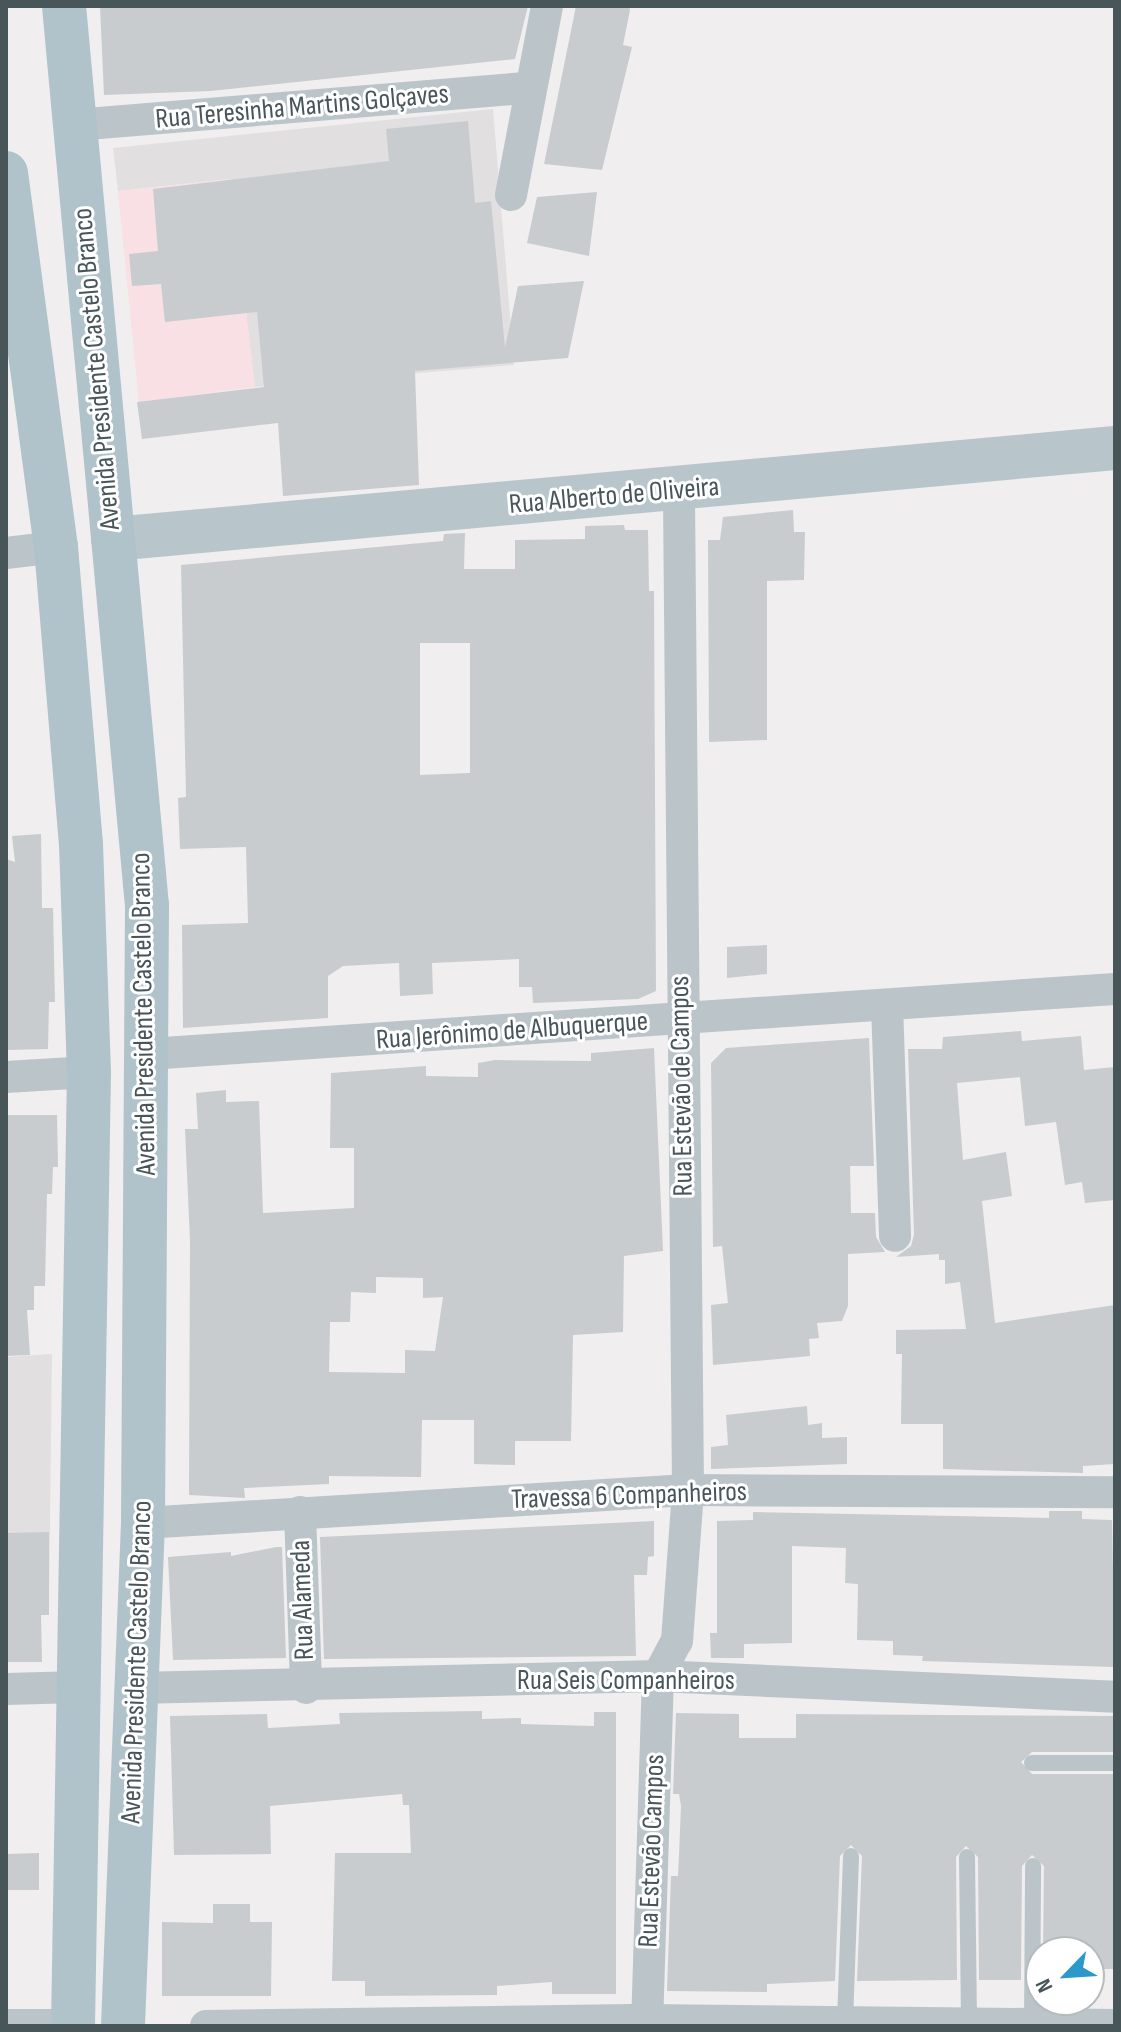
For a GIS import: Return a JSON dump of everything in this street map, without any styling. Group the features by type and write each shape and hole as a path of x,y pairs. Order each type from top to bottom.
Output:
{"main road":[{"name":"Avenida Presidente Castelo Branco","path":"64,6 147,905 143,1523 123,2026"},
{"name":"Avenida Presidente Castelo Branco","path":"6,173 56,547 81,844 89,1072 73,2026"}],"street":[{"path":"511,195 547,6"},
{"name":"Rua Teresinha Martins Golçaves","path":"75,125 529,88"},
{"name":"Rua Alberto de Oliveira","path":"113,539 1115,448"},
{"name":"Rua Estevão de Campos","path":"658,1676 677,1641 688,1490 680,1020 679,490"},
{"path":"6,553 56,547"},
{"name":"Rua Jerônimo de Albuquerque","path":"148,1054 1115,989"},
{"path":"887,1005 895,1236"},
{"path":"6,1077 89,1072"},
{"name":"Travessa 6 Companheiros","path":"143,1523 688,1490 1115,1492"},
{"name":"Rua Alameda","path":"300,1512 306,1688"},
{"name":"Rua Seis Companheiros","path":"136,1688 306,1688 658,1676 1115,1697"},
{"name":"Rua Estevão Campos","path":"647,2023 658,1676"},
{"path":"6,1689 79,1687"},
{"path":"206,2026 845,2021 1115,2025"},
{"path":"6,2025 73,2026"}],"lane":[{"path":"1032,1763 1115,1763"},
{"path":"845,2021 851,1856"},
{"path":"967,1857 969,2024"},
{"path":"1032,2024 1033,1866"}],"shaded area":[{"path":"493,109 514,365 255,387 230,179 118,191 113,148"},
{"path":"230,179 255,387 139,402 118,191"},
{"path":"52,1354 49,1603 6,1604 6,1357"}],"building":[{"path":"100,6 528,6 515,59 210,91 104,95"},
{"path":"576,6 629,6 630,10 623,45 632,47 602,170 544,164"},
{"path":"468,121 475,203 491,201 505,348 518,286 584,281 568,358 415,371 419,485 283,496 278,423 142,439 137,402 264,387 257,312 165,322 161,284 132,286 129,254 158,251 153,189 389,161 386,129"},
{"path":"597,192 589,256 527,243 537,197"},
{"path":"793,510 794,532 805,532 804,580 767,581 767,740 709,742 708,540 720,540 723,517"},
{"path":"624,525 625,530 648,530 649,591 654,591 656,991 638,999 533,1003 532,987 519,987 519,959 432,963 433,994 400,996 399,963 343,966 328,976 328,1018 183,1028 182,925 248,923 246,847 180,849 178,798 186,797 181,565 443,541 444,534 465,533 464,569 515,569 515,540 585,539 585,526","holes":["420,643 470,643 470,773 420,775"]},
{"path":"41,834 42,908 53,908 55,1002 49,1002 48,1049 6,1050 6,859 15,862 12,836"},
{"path":"767,945 767,974 727,978 727,947"},
{"path":"1021,1031 1022,1041 1081,1036 1084,1070 1115,1067 1115,1200 1085,1203 1082,1182 1065,1185 1056,1122 1025,1126 1020,1077 957,1083 963,1160 1006,1152 1012,1196 982,1201 995,1323 1115,1305 1115,1464 1083,1466 1083,1473 943,1469 943,1424 901,1424 902,1354 896,1354 896,1330 966,1329 960,1282 945,1284 945,1260 939,1260 939,1254 896,1257 911,1246 914,1235 908,1049 942,1049 943,1037"},
{"path":"869,1038 874,1166 850,1166 851,1213 875,1213 876,1237 885,1252 848,1254 848,1306 842,1321 817,1323 819,1338 809,1339 810,1356 713,1365 711,1305 728,1303 722,1246 713,1247 711,1063 726,1048"},
{"path":"654,1048 663,1251 624,1256 623,1332 573,1335 571,1441 515,1441 515,1465 474,1464 474,1420 422,1420 421,1477 329,1476 329,1484 244,1488 245,1498 189,1495 190,1241 185,1129 198,1129 196,1093 226,1090 226,1102 259,1101 263,1213 354,1208 354,1148 330,1148 331,1073 426,1066 426,1076 478,1077 478,1063 495,1060 591,1061 591,1053","holes":["376,1277 423,1278 423,1298 443,1297 435,1351 405,1350 405,1373 329,1372 330,1322 350,1322 351,1292 376,1293"]},
{"path":"6,1115 57,1115 58,1167 53,1167 52,1194 47,1194 45,1286 34,1286 34,1310 27,1310 30,1355 6,1356"},
{"path":"807,1406 808,1425 822,1423 822,1438 847,1437 847,1464 711,1469 711,1447 728,1445 726,1415"},
{"path":"1049,1511 1082,1511 1082,1519 1112,1520 1115,1667 922,1661 923,1656 893,1655 893,1641 857,1640 858,1584 845,1583 846,1548 792,1546 792,1643 744,1644 744,1658 711,1658 710,1633 717,1633 717,1521 753,1520 753,1512 1049,1518"},
{"path":"654,1521 654,1556 648,1557 647,1575 634,1575 636,1656 324,1659 320,1537"},
{"path":"49,1532 49,1615 41,1615 42,1662 6,1662 6,1533"},
{"path":"282,1547 286,1658 173,1660 168,1557 231,1552 231,1556"},
{"path":"482,1711 482,1719 521,1718 521,1724 594,1726 594,1712 616,1712 616,1994 552,1994 552,1982 497,1986 497,1995 365,1996 365,1981 332,1981 335,1853 411,1853 409,1805 403,1805 402,1794 270,1806 271,1854 174,1855 170,1716 267,1714 268,1728 340,1724 339,1713"},
{"path":"676,1713 739,1714 739,1738 796,1738 796,1714 1115,1716 1115,1752 1032,1752 1021,1762 1032,1774 1115,1774 1115,1969 1105,1969 1105,1936 1043,1936 1044,1866 1032,1855 1022,1866 1021,1980 979,1980 978,1857 966,1846 956,1857 957,1980 857,1981 862,1856 851,1845 840,1856 835,1981 767,1984 767,1992 667,1991 671,1876 678,1876 681,1806 679,1794 673,1794"},
{"path":"39,1853 39,1890 6,1890 6,1854"},
{"path":"213,1904 250,1904 250,1922 272,1922 271,1996 162,1996 162,1922 213,1923"}]}
